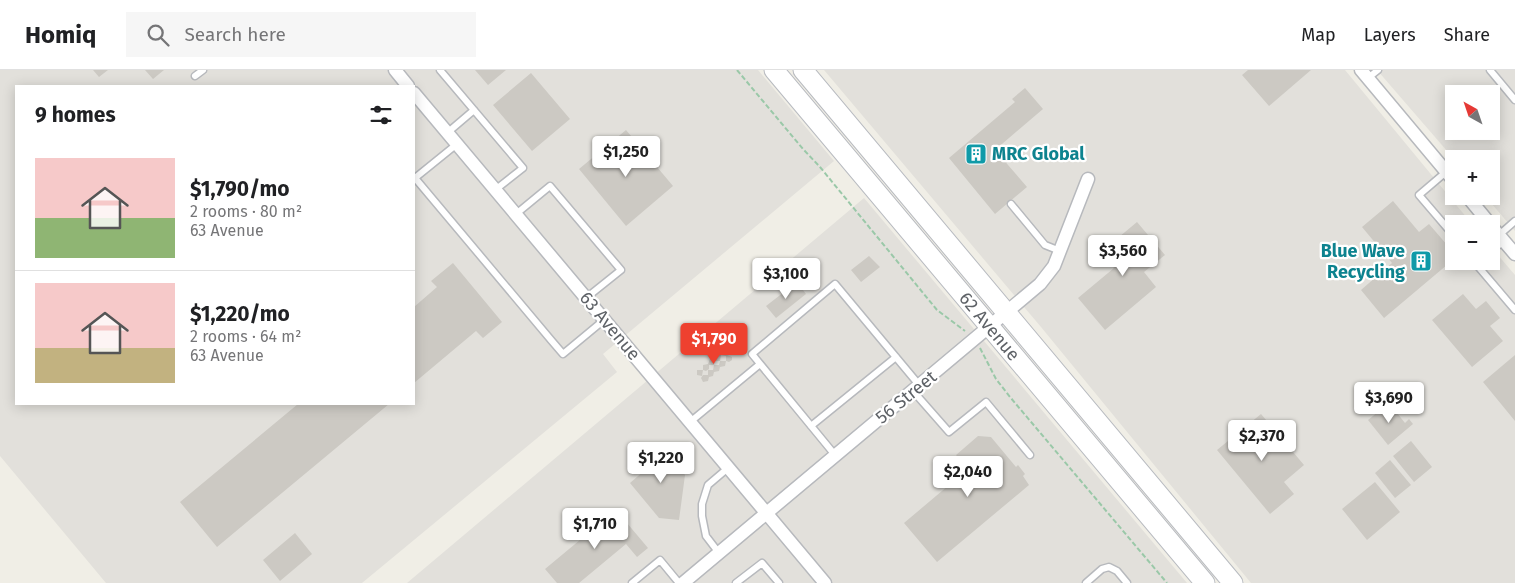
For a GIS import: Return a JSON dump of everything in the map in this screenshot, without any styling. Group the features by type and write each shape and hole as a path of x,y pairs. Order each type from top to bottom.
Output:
{"main road":[{"name":"62 Avenue","path":"774,70 1205,583"},
{"name":"62 Avenue","path":"803,70 1232,583"}],"street":[{"path":"395,70 407,85"},
{"path":"1369,73 1445,171"},
{"name":"63 Avenue","path":"415,94 825,583"},
{"name":"56 Street","path":"681,583 1007,314 1040,284 1054,266 1088,179"},
{"path":"1474,205 1483,215"},
{"path":"1500,236 1515,254"}],"lane":[{"path":"195,76 203,70"},
{"path":"440,70 523,168 496,190"},
{"path":"1490,70 1515,100"},
{"path":"447,133 474,110"},
{"path":"457,144 415,178 563,354 604,320"},
{"path":"1445,180 1419,195 1445,225"},
{"path":"516,214 550,186 613,260 621,270 586,298"},
{"path":"1011,204 1045,245 1060,251"},
{"path":"1500,229 1515,221"},
{"path":"1483,270 1515,310"},
{"path":"835,455 752,354 835,284 896,357 949,432 986,402 1030,455"},
{"path":"811,426 896,357"},
{"path":"690,422 760,364"},
{"path":"719,553 706,536 702,504 708,485 728,468"},
{"path":"632,583 660,560 681,583"},
{"path":"736,583 762,563 779,583"},
{"path":"1086,583 1102,570 1109,567 1117,571 1127,583"}],"path":[{"path":"737,70 820,166 937,310 963,329"},
{"path":"983,352 996,379 1010,397 1167,583"}],"shaded area":[{"path":"0,70 758,70 834,161 603,354 617,372 362,583 106,583 0,456"},
{"path":"824,70 1345,70 1445,191 1445,205 1456,205 1465,215 1445,215 1445,270 1500,270 1500,258 1515,275 1515,583 1251,583 1041,327"},
{"path":"1377,70 1515,70 1515,231 1493,205 1500,205 1500,150 1446,150"},
{"path":"864,198 1187,583 407,583"}],"building":[{"path":"93,70 108,70 99,77"},
{"path":"145,70 164,70 153,79"},
{"path":"475,70 506,70 488,85"},
{"path":"1248,70 1311,70 1269,106 1242,75"},
{"path":"531,73 570,119 532,151 493,105"},
{"name":"MRC Global","path":"1025,88 1043,109 995,150 1027,187 995,214 949,158 1015,102 1012,99"},
{"path":"626,130 673,186 626,226 579,169"},
{"name":"Blue Wave Recycling","path":"1393,201 1419,232 1429,224 1445,243 1445,267 1384,318 1361,290 1392,263 1362,227"},
{"path":"1137,222 1165,255 1144,272 1156,287 1105,330 1078,298 1114,268 1101,252"},
{"path":"869,256 880,267 861,282 851,270"},
{"path":"453,263 502,322 483,338 476,331 415,382 415,306 437,287 431,281"},
{"path":"797,282 806,294 776,318 766,306"},
{"path":"1463,294 1476,309 1486,301 1500,318 1490,326 1503,341 1472,367 1432,320"},
{"path":"724,348 727,350 727,355 732,357 732,360 726,361 726,356 721,355 720,352"},
{"path":"716,354 721,355 720,361 715,361 714,365 709,365 709,369 703,370 703,365 708,364 710,359 714,359"},
{"path":"1515,355 1515,421 1483,382"},
{"path":"720,361 726,361 725,366 720,367 719,371 714,372 708,381 703,382 701,378 703,375 708,375 708,370 713,370 714,365 719,365"},
{"path":"697,370 703,370 702,376 697,375"},
{"path":"1389,403 1405,423 1409,419 1413,424 1388,445 1368,420"},
{"path":"297,405 388,405 217,547 180,502"},
{"path":"1261,414 1304,465 1284,482 1294,494 1270,514 1217,450"},
{"path":"978,436 991,437 1016,467 1018,465 1025,474 1023,476 1029,485 937,562 904,523 968,469 956,455"},
{"path":"1411,441 1432,467 1414,482 1393,456"},
{"path":"660,444 685,475 679,520 659,518 630,483 645,470 638,462"},
{"path":"1390,460 1411,485 1395,498 1375,473"},
{"path":"1375,482 1400,512 1367,540 1342,509"},
{"path":"616,510 648,548 637,557 626,544 579,583 557,583 545,569"},
{"path":"295,533 312,554 280,581 263,560"}],"place":[{"name":"MRC Global","path":"976,154"},
{"name":"Blue Wave Recycling","path":"1421,261"}]}
